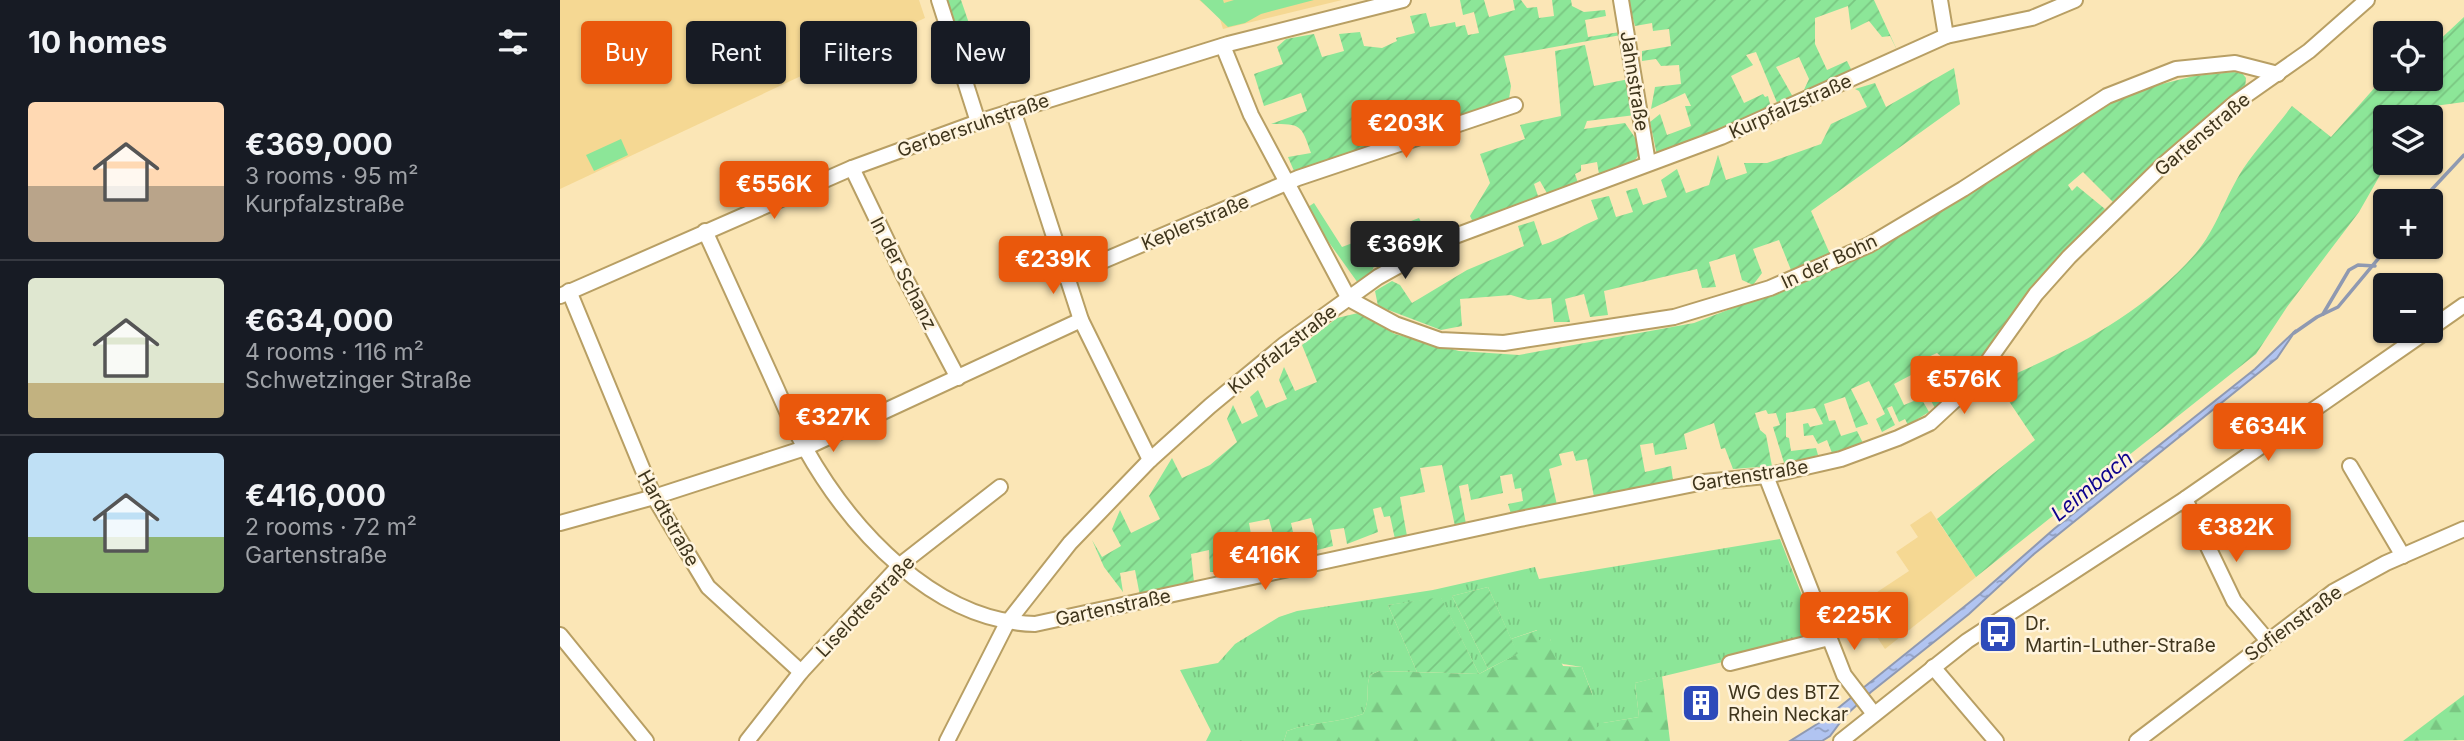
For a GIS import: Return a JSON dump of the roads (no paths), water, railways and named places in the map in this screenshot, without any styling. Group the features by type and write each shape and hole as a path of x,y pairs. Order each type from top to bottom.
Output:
{"street":[{"path":"939,0 978,122"},
{"name":"Gerbersruhstraße","path":"564,293 852,168 978,122 1223,46 1403,0"},
{"name":"Jahnstraße","path":"1621,0 1648,163"},
{"path":"1940,0 1953,35"},
{"name":"Kurpfalzstraße","path":"947,741 1007,623 1070,543 1150,460 1284,344 1415,255 1447,239 1721,137 1953,35 2032,18 2076,0"},
{"name":"Gartenstraße","path":"1007,623 1035,624 1704,482 1766,476 1841,459 1898,439 1930,423 1971,385 2036,294 2069,257 2164,164 2235,103 2278,74 2367,0"},
{"path":"1223,46 1251,115 1349,299"},
{"name":"In der Bohn","path":"1349,299 1395,324 1440,340 1504,344 1674,317 1770,288 1869,245 1963,190 2107,96 2176,69 2235,63 2278,74"},
{"name":"Keplerstraße","path":"1065,277 1286,182 1515,106"},
{"path":"1013,110 1081,320 1150,460"},
{"name":"In der Schanz","path":"852,168 903,274 958,378"},
{"path":"705,231 805,448 845,508 889,558 921,583 951,600 1007,623"},
{"name":"Hardtstraße","path":"564,293 654,497 708,587 723,604 801,672"},
{"path":"2443,319 2464,305"},
{"path":"560,523 654,497 805,448 1081,320"},
{"path":"1842,740 1870,708 2185,499 2409,343"},
{"path":"2350,466 2403,556"},
{"path":"1766,476 1829,638 1850,684 1870,708"},
{"name":"Liselottestraße","path":"747,741 801,672 900,565 1000,487"},
{"path":"2185,499 2234,601 2268,640"},
{"name":"Sofienstraße","path":"2137,741 2333,592 2403,556 2464,529"},
{"path":"1730,663 1829,638"},
{"path":"561,639 646,741"},
{"path":"1933,667 1996,741"}],"water":[{"path":"2296,330 2277,358 2034,554 1969,614 1871,692 1845,716 1830,736 1822,741 1790,741 1822,721 1980,594 2054,529 2255,369"}],"waterway":[{"name":"Leimbach","path":"2432,189 2464,155"},
{"name":"Leimbach","path":"2294,333 2338,307 2378,259"},
{"path":"2323,314 2349,270 2358,265 2375,266"}],"place":[{"name":"Dr. Martin-Luther-Straße","path":"1998,634"},
{"name":"WG des BTZ Rhein Neckar","path":"1701,703"}]}
